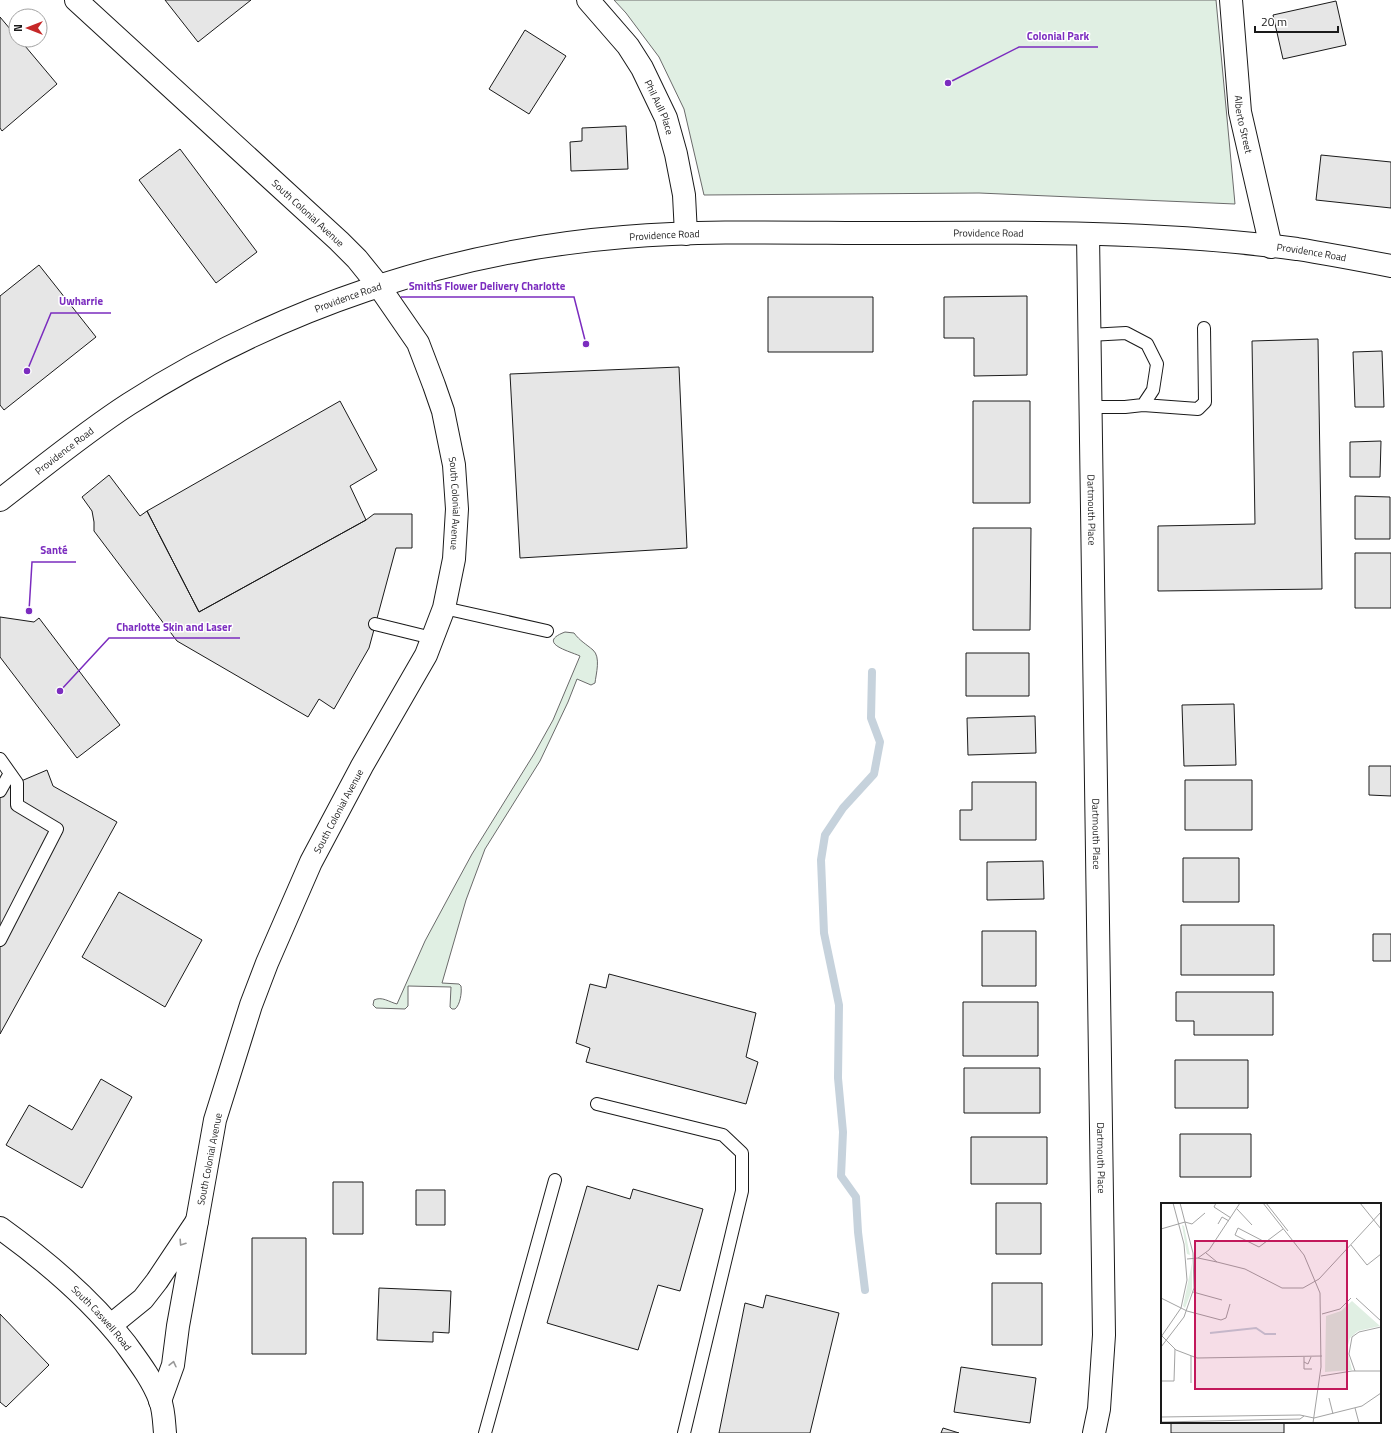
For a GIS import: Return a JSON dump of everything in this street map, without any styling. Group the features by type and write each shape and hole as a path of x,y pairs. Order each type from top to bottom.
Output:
{"street":[{"name":"South Colonial Avenue","path":"76,0 339,241 357,259 378,285 418,343 434,385 442,411 454,464 457,509 454,552 444,608 426,655 362,766 311,862 267,963 251,1005 215,1120 178,1326 173,1365 160,1401"},
{"name":"Phil Aull Place","path":"588,0 628,46 642,68 666,118 676,154 684,195 686,234"},
{"name":"Alberto Street","path":"1231,0 1240,112 1271,247"},
{"name":"Providence Road","path":"0,500 129,403 204,360 282,322 378,285 444,266 488,256 574,242 623,237 686,234 1019,232 1189,239 1298,250 1391,266"},
{"name":"Dartmouth Place","path":"1088,234 1104,1335 1099,1409 1094,1433"},
{"name":"South Colonial Avenue","path":"111,1325 143,1298 157,1282 197,1221"},
{"name":"South Caswell Road","path":"0,1228 29,1249 84,1296 111,1325 141,1364 160,1401 165,1433"}],"lane":[{"path":"1090,407 1125,407 1143,405 1198,409 1205,402 1204,328"},
{"path":"1089,334 1126,333 1147,344 1157,364 1153,390 1143,405"},
{"path":"444,608 548,631"},
{"path":"375,624 432,638"},
{"path":"0,759 17,783 17,805 57,829 0,940"},
{"path":"0,791 10,773"},
{"path":"597,1104 723,1135 742,1153 742,1191 684,1433"},
{"path":"485,1433 555,1180"}],"green space":[{"path":"614,0 1216,0 1235,204 979,193 704,195 684,109 659,57 626,13"},
{"path":"565,632 574,633 595,653 597,657 597,666 595,683 591,685 577,679 568,702 540,761 485,849 466,900 442,983 459,984 461,986 461,995 458,1005 455,1009 450,1007 451,987 408,986 408,1006 405,1009 376,1008 373,1005 374,1000 377,999 383,999 397,1004 425,941 472,854 534,754 553,720 580,656 563,649 554,643 557,636"}],"building":[{"path":"165,0 251,0 198,42"},
{"path":"1336,1 1346,45 1283,59 1273,15"},
{"path":"0,17 8,26 8,48 27,48 57,84 2,131 0,128"},
{"path":"525,30 566,56 529,114 489,89"},
{"path":"626,126 628,169 571,171 570,142 582,141 582,128"},
{"path":"180,149 257,252 216,283 139,180"},
{"path":"1321,155 1391,162 1391,208 1316,200"},
{"path":"39,265 96,337 4,410 0,405 0,296"},
{"path":"1027,296 1027,375 974,376 974,338 944,338 944,297"},
{"path":"768,297 873,297 873,352 768,352"},
{"path":"1318,339 1322,589 1158,591 1158,526 1255,524 1252,341"},
{"path":"1382,351 1384,407 1355,407 1353,352"},
{"path":"679,367 687,548 520,558 510,374"},
{"path":"340,401 377,470 350,486 366,520 199,612 147,511"},
{"path":"973,401 1030,401 1030,503 973,503"},
{"path":"1381,441 1380,477 1350,477 1350,442"},
{"path":"109,475 140,516 147,511 199,612 366,520 374,514 412,514 412,548 396,548 369,648 334,709 319,699 308,717 177,641 94,531 92,511 82,497"},
{"path":"1355,496 1390,497 1390,539 1355,539"},
{"path":"973,528 1031,528 1030,630 973,630"},
{"path":"1355,553 1391,553 1391,608 1355,608"},
{"path":"0,617 34,622 39,618 120,725 77,758 0,657"},
{"path":"966,653 1029,653 1029,696 966,696"},
{"path":"1234,704 1236,765 1184,766 1182,705"},
{"path":"1035,716 1036,753 968,755 967,718"},
{"path":"1369,766 1391,766 1391,796 1369,795"},
{"path":"47,770 53,786 117,822 0,1034 0,790"},
{"path":"1185,780 1252,780 1252,830 1185,830"},
{"path":"972,782 1036,782 1036,840 960,840 960,810 972,810"},
{"path":"1183,858 1239,858 1239,902 1183,902"},
{"path":"1043,861 1044,899 987,900 987,862"},
{"path":"119,892 202,940 165,1007 82,957"},
{"path":"1181,925 1274,925 1274,975 1181,975"},
{"path":"982,931 1036,931 1036,986 982,986"},
{"path":"1373,934 1391,934 1391,961 1373,961"},
{"path":"609,974 756,1013 746,1057 758,1062 746,1104 586,1062 590,1048 576,1043 590,984 606,988"},
{"path":"1176,992 1273,992 1273,1035 1194,1035 1194,1021 1176,1021"},
{"path":"963,1002 1038,1002 1038,1056 963,1056"},
{"path":"1175,1060 1248,1060 1248,1108 1175,1108"},
{"path":"964,1068 1040,1068 1040,1113 964,1113"},
{"path":"101,1079 132,1097 82,1188 6,1145 29,1105 72,1130"},
{"path":"1180,1134 1251,1134 1251,1177 1180,1177"},
{"path":"971,1137 1047,1137 1047,1184 971,1184"},
{"path":"333,1182 363,1182 363,1234 333,1234"},
{"path":"587,1186 630,1199 633,1189 703,1209 680,1291 658,1285 638,1350 547,1323"},
{"path":"416,1190 445,1190 445,1225 416,1225"},
{"path":"996,1203 1041,1203 1041,1254 996,1254"},
{"path":"252,1238 306,1238 306,1354 252,1354"},
{"path":"992,1283 1042,1283 1042,1345 992,1345"},
{"path":"379,1288 451,1291 449,1333 433,1332 433,1342 377,1340"},
{"path":"766,1295 839,1313 810,1433 719,1433 745,1303 763,1308"},
{"path":"0,1314 49,1365 6,1407 0,1402"},
{"path":"961,1367 1036,1378 1030,1423 954,1412"},
{"path":"1171,1423 1284,1423 1284,1433 1171,1433"},
{"path":"943,1428 959,1433 941,1433"}],"waterway":[{"path":"865,1290 858,1232 856,1197 841,1176 843,1132 838,1078 839,1005 824,933 821,860 825,835 843,808 874,774 880,742 871,718 872,672"}],"place":[{"name":"Colonial Park","path":"948,83"},
{"name":"Smiths Flower Delivery Charlotte","path":"586,344"},
{"name":"Uwharrie","path":"27,371"},
{"name":"Santé","path":"29,611"},
{"name":"Charlotte Skin and Laser","path":"60,691"}]}
